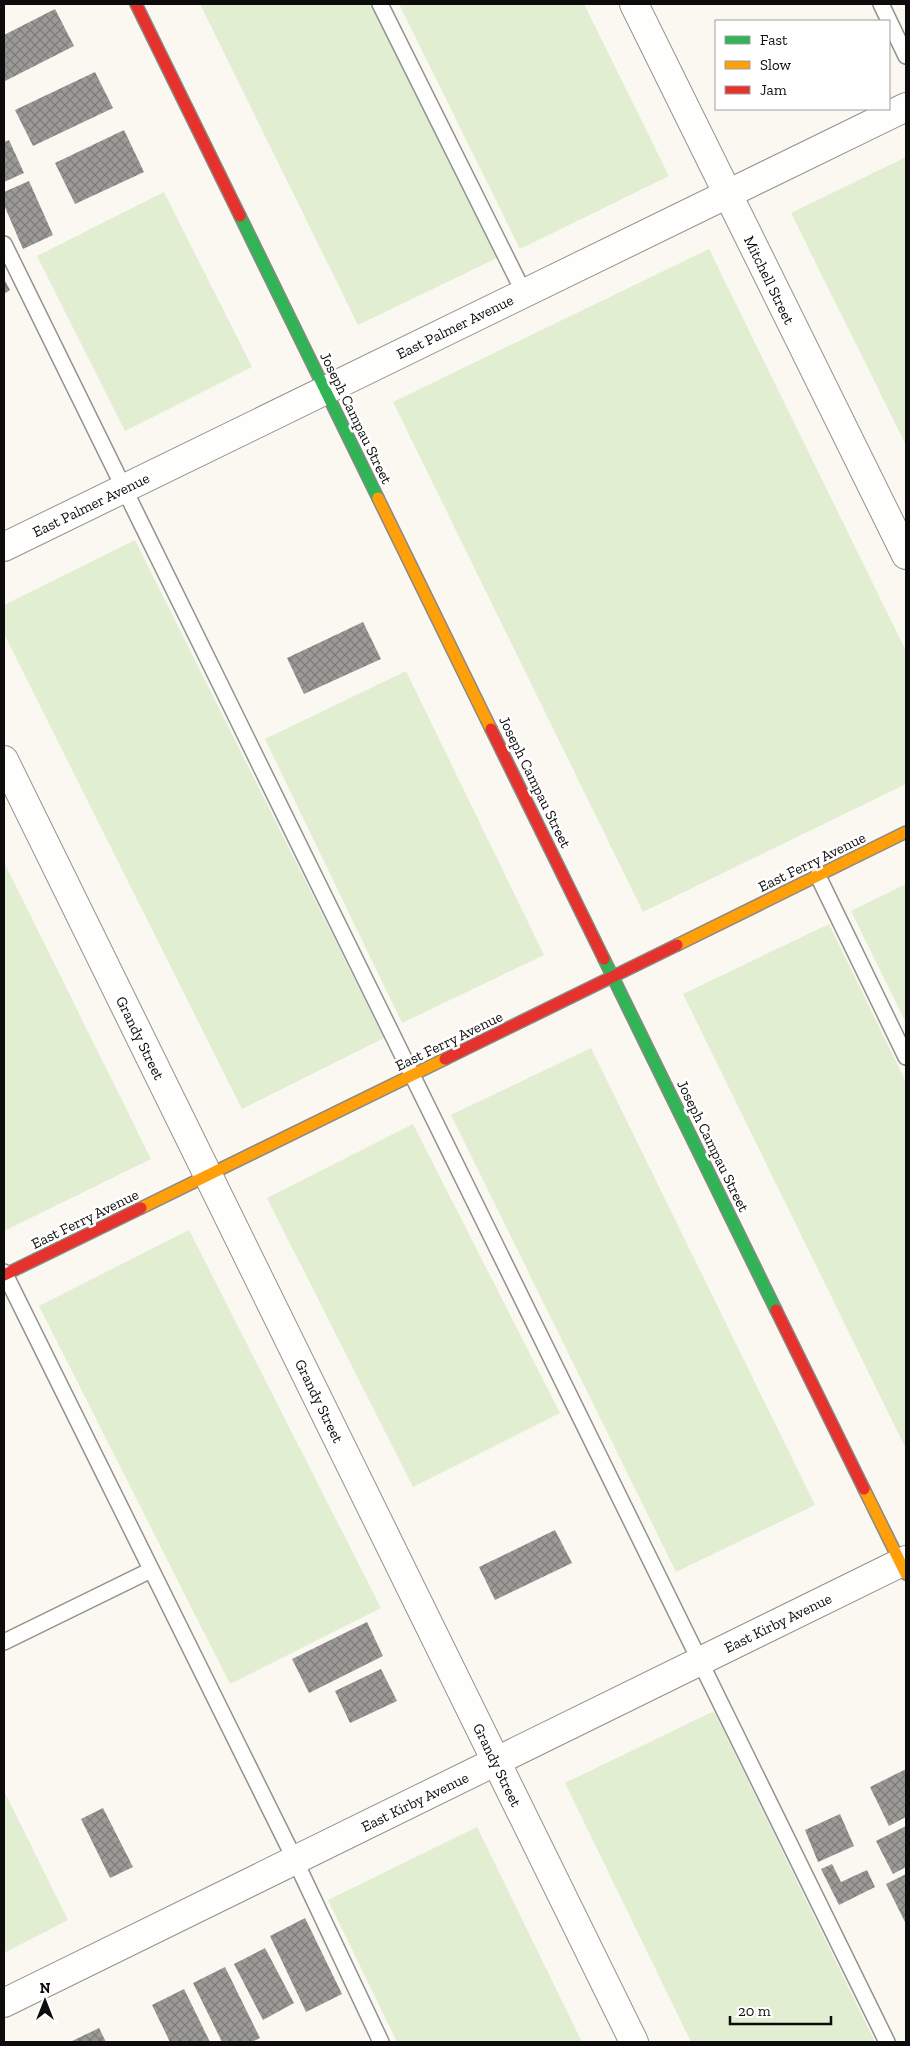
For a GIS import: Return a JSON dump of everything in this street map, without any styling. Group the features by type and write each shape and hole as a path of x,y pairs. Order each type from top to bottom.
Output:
{"street":[{"name":"Joseph Campau Street","path":"136,4 904,1566"},
{"name":"Mitchell Street","path":"634,4 906,555"},
{"name":"East Palmer Avenue","path":"4,547 906,107"},
{"name":"Grandy Street","path":"4,760 634,2042"},
{"name":"East Ferry Avenue","path":"4,1274 906,832"},
{"name":"East Kirby Avenue","path":"4,2003 700,1661 904,1566"}],"lane":[{"path":"380,4 524,293"},
{"path":"881,4 889,20"},
{"path":"890,23 906,56"},
{"path":"4,244 887,2042"},
{"path":"818,876 906,1057"},
{"path":"4,1274 295,1860 380,2042"},
{"path":"4,1642 152,1570"}],"green space":[{"path":"200,4 372,4 497,258 358,325"},
{"path":"399,4 584,4 669,176 520,249"},
{"path":"906,157 906,445 791,213"},
{"path":"164,192 252,367 125,431 37,256"},
{"path":"709,249 906,651 906,784 643,912 393,402"},
{"path":"135,540 384,1038 242,1109 4,634 4,605"},
{"path":"406,671 544,955 402,1023 265,739"},
{"path":"4,862 151,1159 4,1231"},
{"path":"906,884 906,1023 851,911"},
{"path":"829,924 906,1082 906,1449 683,994"},
{"path":"591,1048 815,1505 676,1572 451,1115"},
{"path":"413,1124 560,1413 413,1487 267,1198"},
{"path":"189,1230 381,1608 230,1684 39,1306"},
{"path":"714,1711 875,2042 691,2042 565,1783"},
{"path":"4,1791 68,1920 4,1953"},
{"path":"477,1827 582,2042 397,2042 328,1900"}],"building":[{"path":"55,9 74,46 5,81 4,35"},
{"path":"95,72 113,108 33,146 15,110"},
{"path":"124,130 144,172 75,204 55,163"},
{"path":"9,140 24,173 4,182 4,142"},
{"path":"29,181 53,235 23,249 4,205 4,192"},
{"path":"4,279 10,290 4,294"},
{"path":"363,622 381,659 304,694 287,658"},
{"path":"555,1530 572,1563 495,1600 479,1567"},
{"path":"367,1622 383,1656 309,1693 292,1659"},
{"path":"381,1669 397,1701 350,1723 335,1691"},
{"path":"906,1769 906,1817 889,1826 870,1787"},
{"path":"103,1808 133,1867 110,1878 81,1819"},
{"path":"840,1814 854,1846 818,1862 805,1830"},
{"path":"906,1826 906,1867 893,1874 876,1841"},
{"path":"832,1864 841,1882 867,1870 875,1887 839,1905 821,1869"},
{"path":"906,1874 906,1921 905,1922 886,1884"},
{"path":"305,1918 342,1994 306,2012 270,1936"},
{"path":"265,1948 294,2003 263,2020 234,1964"},
{"path":"225,1967 260,2038 252,2042 222,2042 193,1983"},
{"path":"184,1989 210,2042 170,2042 152,2005"},
{"path":"99,2028 106,2042 70,2042"}],"traffic: fast":[{"path":"240,216 378,498"},
{"path":"604,959 776,1310"}],"traffic: slow":[{"path":"378,498 491,729"},
{"path":"677,945 906,832"},
{"path":"141,1208 445,1059"},
{"path":"864,1489 906,1574"}],"traffic: jam":[{"path":"136,4 240,216"},
{"path":"491,729 604,959"},
{"path":"445,1059 677,945"},
{"path":"4,1275 141,1208"},
{"path":"776,1310 864,1489"}]}
